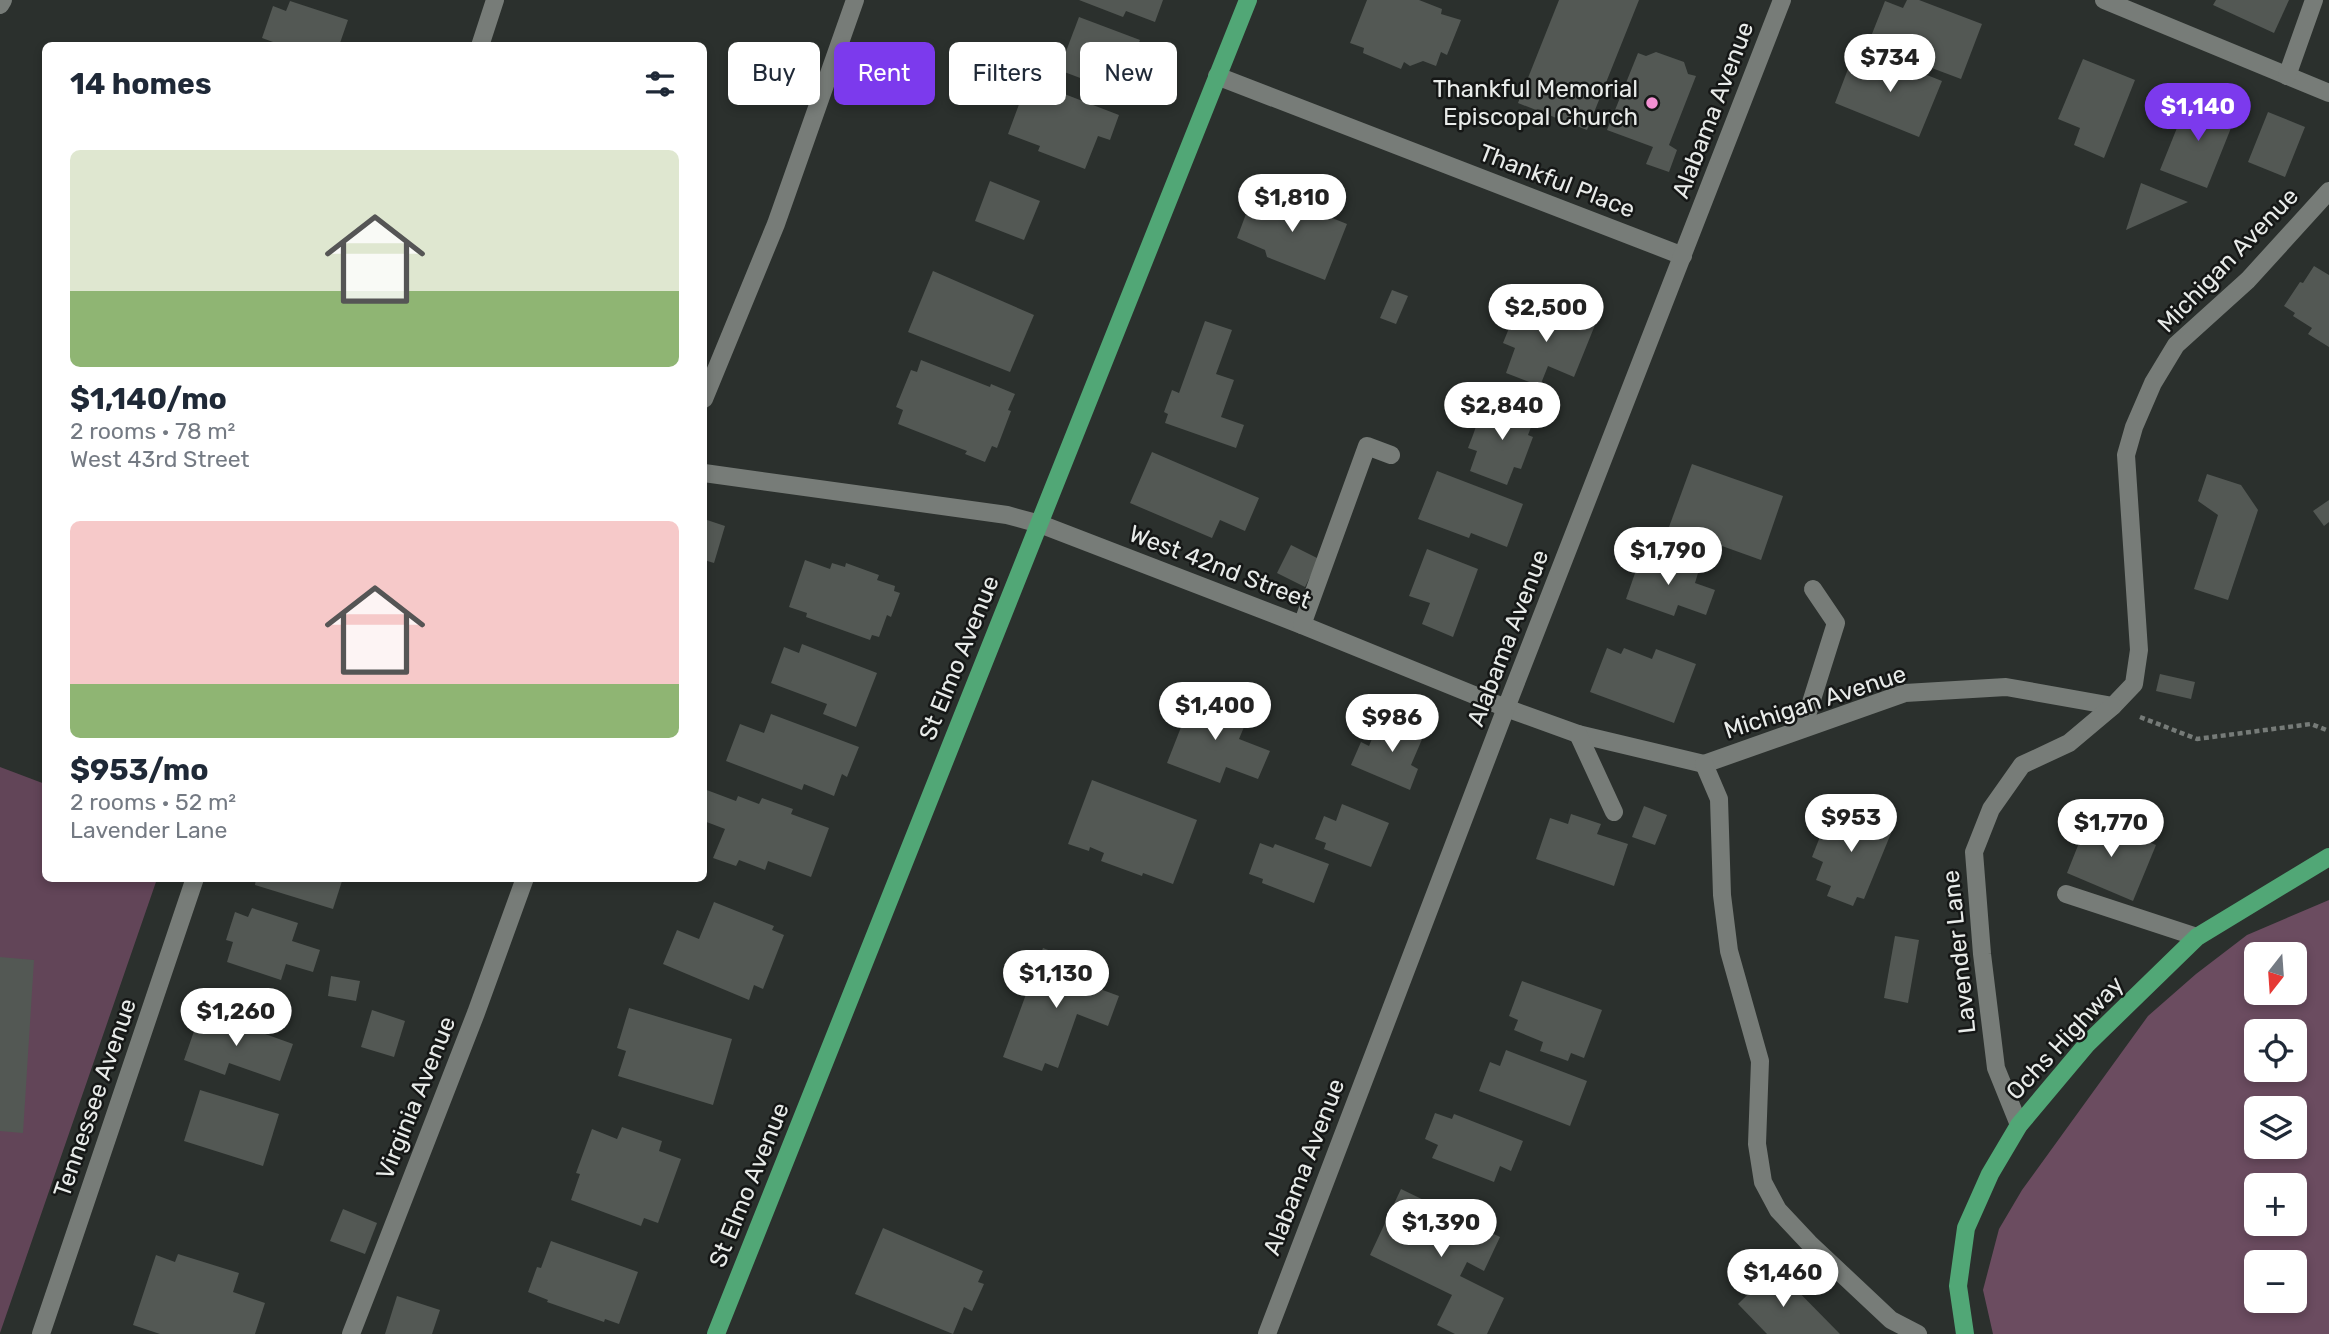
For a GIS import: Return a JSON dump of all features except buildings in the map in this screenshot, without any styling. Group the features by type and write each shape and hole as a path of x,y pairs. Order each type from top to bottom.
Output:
{"main road":[{"name":"St Elmo Avenue","path":"716,1334 1248,0"},
{"name":"Ochs Highway","path":"1965,1334 1958,1286 1966,1228 1990,1174 2019,1125 2087,1044 2197,937 2329,857"}],"street":[{"path":"0,5 3,0"},
{"path":"481,42 495,0"},
{"path":"707,392 776,224 855,0"},
{"name":"Alabama Avenue","path":"1266,1334 1782,0"},
{"path":"2104,0 2329,93"},
{"path":"2287,76 2314,0"},
{"name":"Thankful Place","path":"1217,76 1683,256"},
{"name":"Michigan Avenue","path":"1917,1334 1891,1320 1809,1243 1779,1210 1763,1182 1757,1144 1760,1061 1729,951 1722,895 1719,799 1704,764 1905,693 2006,687 2113,706 2134,684 2139,650 2126,454 2134,427 2153,383 2176,345 2248,280 2329,191"},
{"path":"1302,625 1367,446 1391,456"},
{"name":"West 42nd Street","path":"707,473 1007,515 1040,524 1302,625 1506,708 1578,734 1704,764"},
{"path":"1803,728 1836,623 1813,589"},
{"name":"Lavender Lane","path":"2019,1125 1996,1068 1982,954 1974,852 1991,809 2022,765 2069,743 2113,706"},
{"path":"1578,734 1614,811"},
{"name":"Tennessee Avenue","path":"41,1334 194,882"},
{"name":"Virginia Avenue","path":"351,1334 476,1013 524,882"},
{"path":"2066,894 2197,937"}],"path":[{"path":"2113,706 2197,739 2312,724 2329,731"}],"shaded area":[{"path":"0,767 42,783 42,882 156,882 0,1333"},
{"path":"2329,900 2329,1334 1993,1334 1983,1290 1999,1229 2022,1190 2148,1016 2196,974 2247,935"}],"place":[{"name":"Thankful Memorial Episcopal Church","path":"1652,103"}]}
